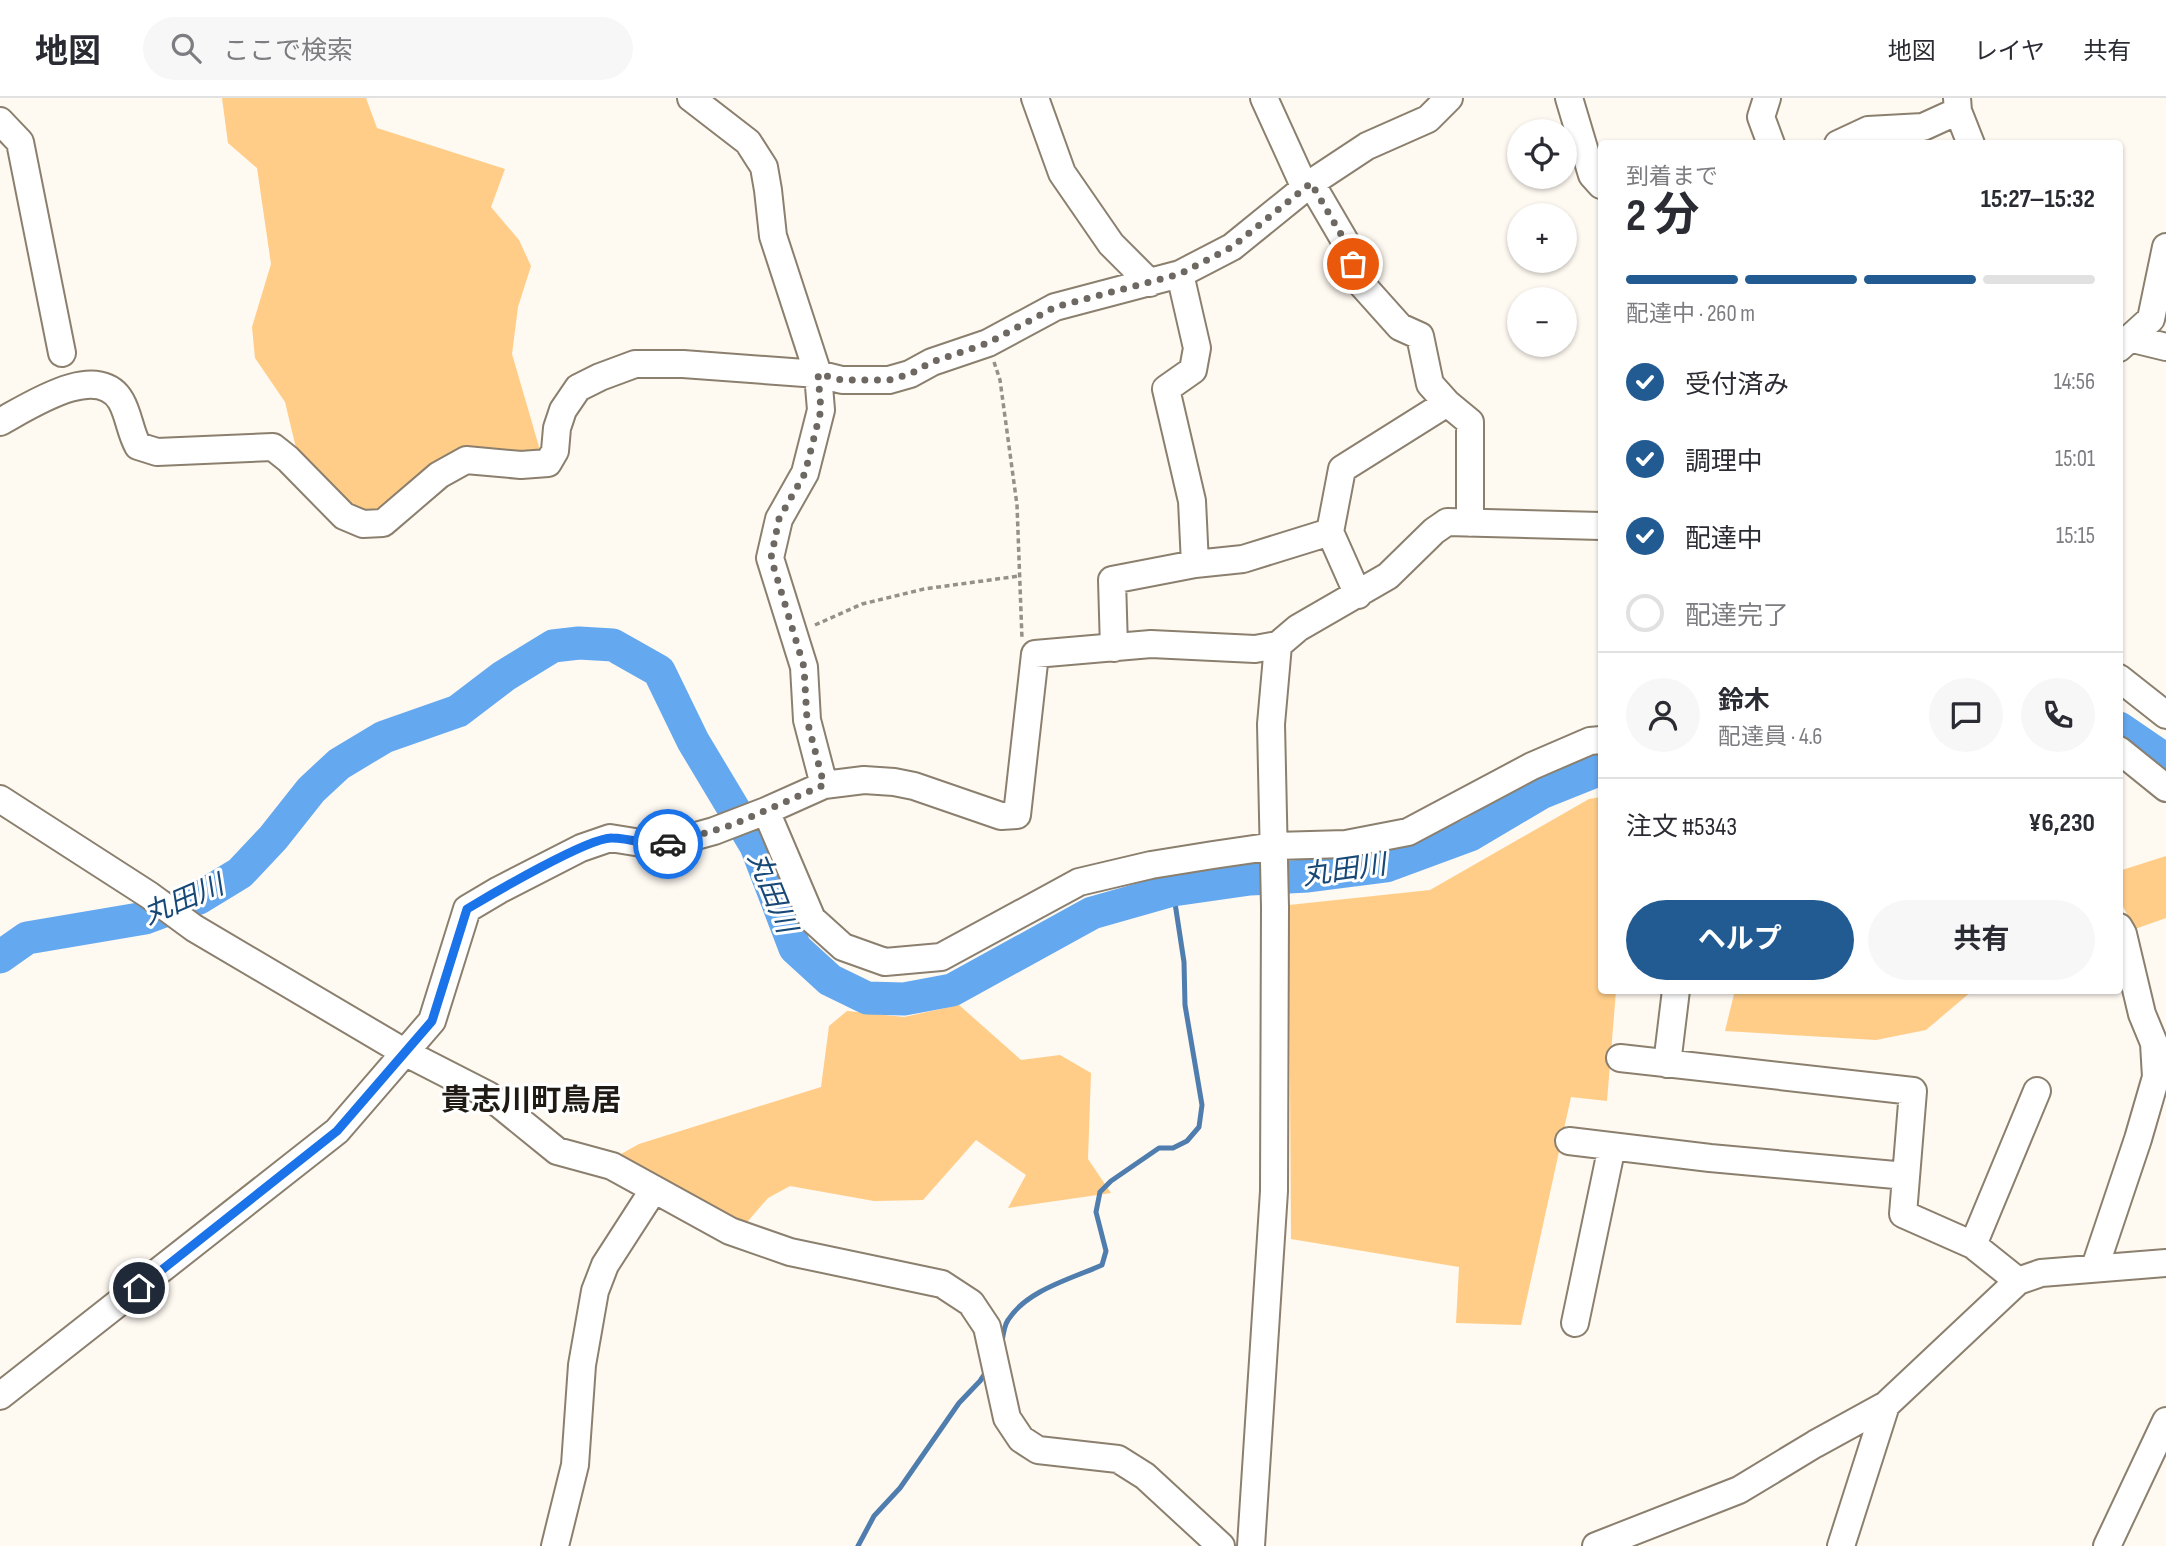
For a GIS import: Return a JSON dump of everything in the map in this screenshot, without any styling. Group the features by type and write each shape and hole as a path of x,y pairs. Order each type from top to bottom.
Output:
{"street":[{"path":"691,98 748,142 764,167 773,236 818,374 821,410 805,473 779,519 771,558 804,667 807,720 824,785"},
{"path":"1035,98 1062,173 1111,244 1150,283"},
{"path":"1264,98 1308,186 1349,248 1357,279 1401,327 1420,336 1430,384 1470,422 1470,523"},
{"path":"0,422 58,392 90,384 109,387 121,401 138,446 157,452 273,447 344,516 363,524 383,523 439,475 466,460 521,465 548,463 555,451 557,428 563,410 578,388 635,364 683,364 818,374 842,380 889,380 988,343 1055,307 1180,274 1232,247 1308,186 1367,146 1428,119 1449,98"},
{"path":"1569,98 1592,175 1598,182"},
{"path":"1767,98 1761,117 1770,140"},
{"path":"1847,140 1868,130 1923,127 1957,105 1970,140"},
{"path":"0,121 20,142 62,353"},
{"path":"2124,343 2151,318 2166,247"},
{"path":"1180,274 1197,348 1193,370 1166,389 1192,500 1195,564"},
{"path":"2124,343 2166,346"},
{"path":"1358,595 1330,532 1342,470 1447,403"},
{"path":"0,1396 337,1131 432,1021 467,909 499,890 581,848 610,838 660,846 714,831 824,785 864,780 894,782 914,786 1001,816 1017,815 1035,654 1151,644 1255,649 1278,645 1298,628 1388,576 1434,531 1447,523 1598,526"},
{"path":"1114,648 1112,580 1195,564 1243,559 1330,532"},
{"path":"1251,1546 1274,1191 1275,846 1272,724 1278,645"},
{"path":"2123,681 2166,715"},
{"path":"766,811 812,919 843,947 885,962 941,957 1079,882 1151,865 1275,846 1346,844 1408,832 1532,766 1590,741 1598,740"},
{"path":"2123,753 2166,788"},
{"path":"0,799 149,895 194,928 404,1052 488,1095 557,1151 612,1166 730,1231 790,1252 942,1284 971,1303 987,1327 1007,1418 1021,1439 1038,1450 1118,1459 1145,1476 1222,1546"},
{"path":"2095,1267 2156,1077 2154,1043 2142,1014 2123,934"},
{"path":"1667,1064 1675,994"},
{"path":"1620,1058 1913,1091 1903,1214 1973,1245 2018,1281"},
{"path":"1973,1245 2037,1091"},
{"path":"1569,1141 1906,1176"},
{"path":"1575,1323 1612,1146"},
{"path":"555,1546 575,1465 582,1365 595,1291 605,1265 654,1189"},
{"path":"1596,1546 1740,1490 1886,1405 2018,1281 2041,1273 2166,1263"},
{"path":"1843,1545 1886,1405"},
{"path":"2107,1546 2166,1421"}],"path":[{"path":"988,343 1000,380 1017,505 1022,648 1035,654"},
{"path":"794,635 862,604 925,589 1019,576"}],"shaded area":[{"path":"222,98 366,98 377,128 505,169 491,207 519,240 531,266 518,307 512,354 542,457 442,457 378,512 346,505 296,448 285,402 255,358 252,327 271,264 257,168 228,143"},
{"path":"1598,798 1598,994 1616,994 1607,1101 1571,1097 1521,1325 1456,1323 1459,1267 1291,1239 1289,905 1430,890 1589,799"},
{"path":"2166,856 2166,918 2135,929 2123,906 2123,870"},
{"path":"1734,994 1968,994 1926,1030 1876,1040 1725,1031"},
{"path":"959,1005 1021,1060 1060,1055 1091,1073 1088,1159 1111,1193 1008,1208 1026,1175 976,1140 923,1200 874,1201 790,1186 768,1198 742,1228 612,1159 639,1144 821,1087 829,1026 847,1011 904,1017"}],"waterway":[{"name":"丸田川","path":"0,957 27,938 145,918 199,898 240,873 273,838 311,790 339,764 384,737 458,711 504,676 553,646 579,643 613,645 659,671 693,741 756,846 795,948 830,980 867,998 904,999 952,990 1092,913 1173,890 1250,879 1308,876 1386,866 1470,835 1541,793 1598,770"},
{"name":"丸田川","path":"2123,731 2166,760"},
{"path":"1002,1342 1008,1320 1026,1301 1050,1287 1102,1265 1106,1251 1096,1212 1100,1192 1111,1181 1159,1148 1173,1148 1187,1141 1199,1127 1202,1105 1185,1005 1184,962 1173,890"},
{"path":"858,1546 874,1516 900,1488 959,1403 988,1369"}],"way so far":[{"path":"668,844 732,825 824,785 807,720 804,667 771,558 779,519 805,473 821,410 818,374 842,380 889,380 988,343 1055,307 1180,274 1232,247 1311,183 1349,248 1353,264"}],"district":[{"name":"貴志川町鳥居","path":"531,1100"}],"route":[{"path":"139,1288 337,1131 432,1021 467,909 581,848 610,838 660,846 668,844"}]}
